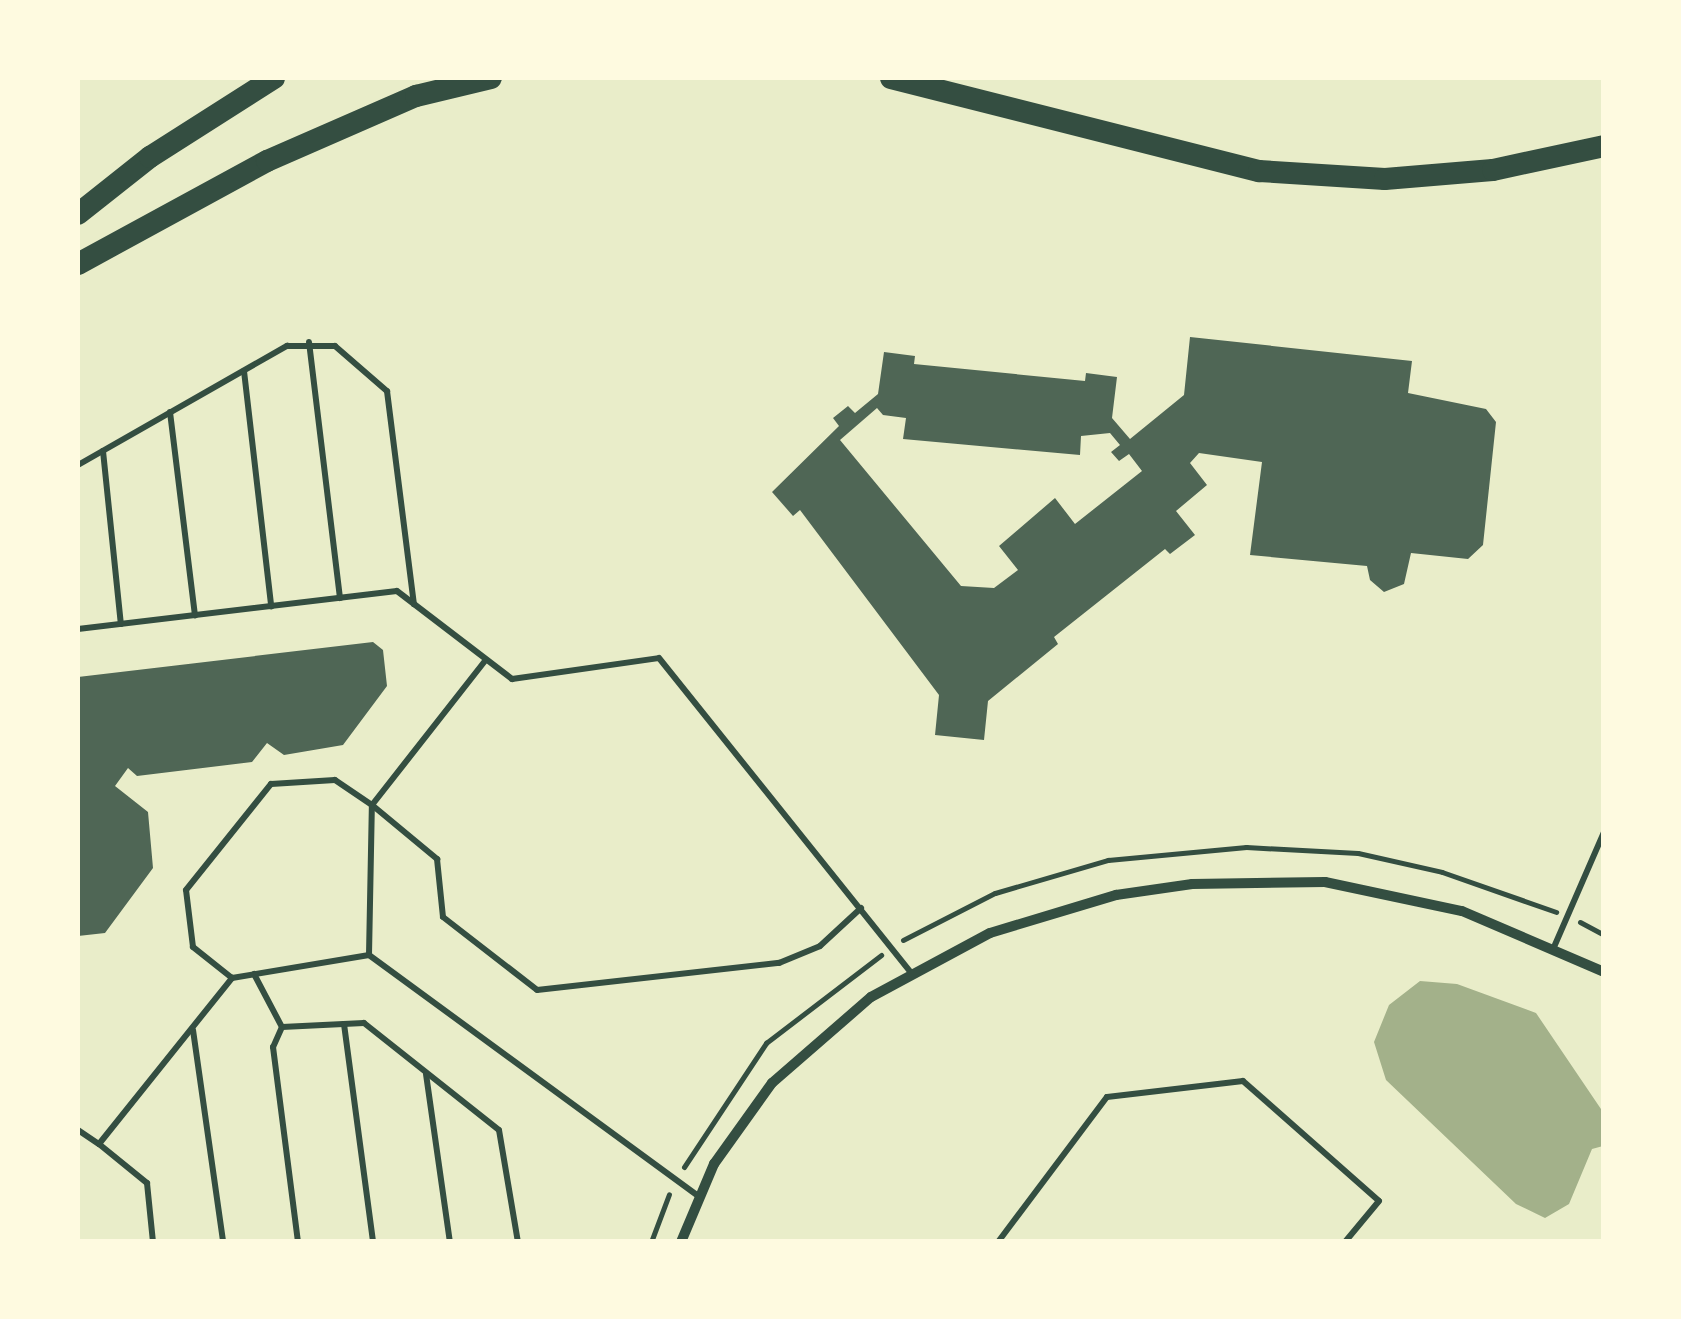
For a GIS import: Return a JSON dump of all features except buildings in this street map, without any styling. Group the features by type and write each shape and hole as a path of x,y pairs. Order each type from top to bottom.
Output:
{"highway":[{"path":"78,214 150,156 274,78"},
{"path":"78,264 266,160 416,96 491,78"},
{"path":"891,78 1260,171 1385,179 1493,170 1604,146"}],"street":[{"path":"681,1242 698,1196 772,1082 871,997 990,933 1116,895 1264,880 1399,894 1554,947 1604,972"}],"lane":[{"path":"309,342 340,598"},
{"path":"78,465 244,371 309,342 335,346 387,391 414,604"},
{"path":"244,371 271,606"},
{"path":"170,412 195,615"},
{"path":"103,451 121,624"},
{"path":"78,629 396,592 512,679 659,658 911,973"},
{"path":"369,955 372,806 486,661"},
{"path":"232,978 192,946 186,890 271,784 335,780 372,806 437,859 443,917 538,990 779,963 820,946 860,908"},
{"path":"1554,947 1603,834"},
{"path":"99,1144 232,978 369,955 698,1196"},
{"path":"254,974 282,1027"},
{"path":"282,1027 364,1023 499,1130 518,1242"},
{"path":"344,1024 374,1242"},
{"path":"282,1027 273,1048 298,1242"},
{"path":"193,1029 223,1242"},
{"path":"426,1072 450,1242"},
{"path":"998,1242 1107,1097 1242,1081 1379,1201 1346,1242"},
{"path":"78,1130 147,1183 153,1242"}],"path":[{"path":"650,1242 675,1182 766,1043 893,947 995,893 1108,860 1246,847 1358,853 1442,872 1566,917 1604,935"}],"shaded area":[{"path":"1420,981 1457,984 1536,1013 1603,1112 1603,1146 1592,1149 1569,1204 1545,1218 1516,1204 1386,1080 1374,1042 1389,1005"}]}
